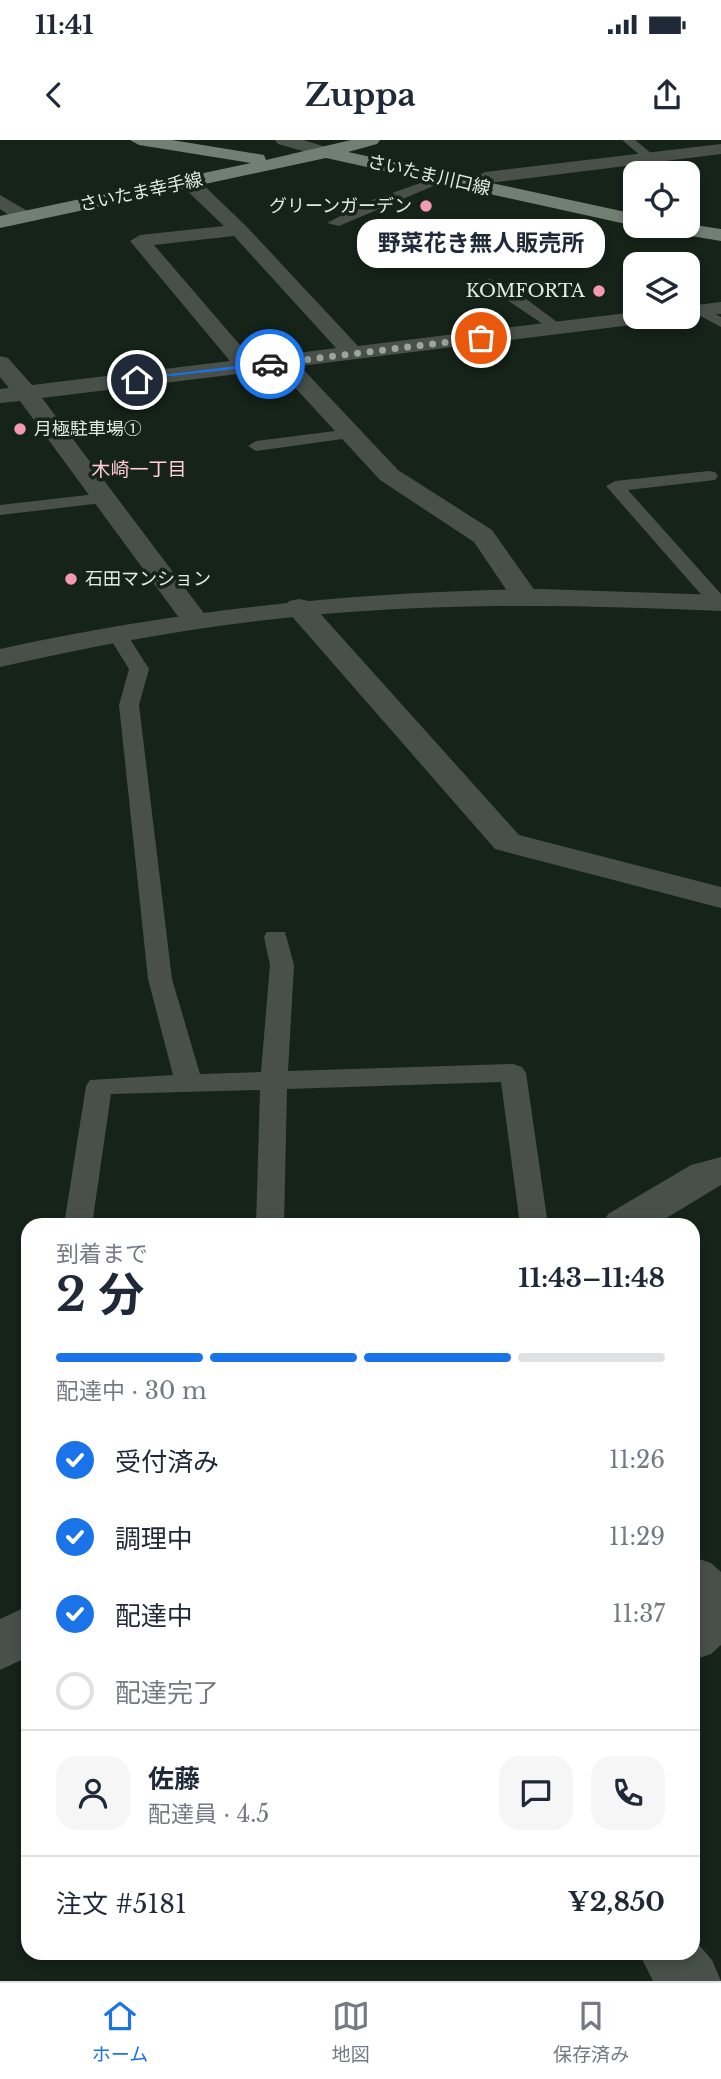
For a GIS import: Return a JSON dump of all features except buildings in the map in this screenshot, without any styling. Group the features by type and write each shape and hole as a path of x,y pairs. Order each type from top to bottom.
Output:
{"main road":[{"name":"さいたま川口線","path":"139,140 282,162 327,153 623,217"},
{"path":"327,153 371,140"},
{"name":"さいたま幸手線","path":"0,222 282,162"},
{"path":"700,232 721,235"}],"street":[{"path":"285,140 327,153"},
{"path":"470,185 485,178 721,149"},
{"path":"189,182 239,230 354,354"},
{"path":"0,201 24,217"},
{"path":"239,230 140,241 247,367"},
{"path":"0,396 623,320"},
{"path":"285,362 389,475 483,536 526,598"},
{"path":"0,363 26,393 195,620"},
{"path":"0,658 116,632 299,607 443,599 526,598 720,603"},
{"path":"299,607 507,842 721,898"},
{"path":"635,1218 706,1175 721,1171"},
{"path":"700,1584 721,1604"},
{"path":"700,1631 721,1612"},
{"path":"0,1648 21,1633"},
{"path":"674,1960 691,1981"}],"lane":[{"path":"628,140 651,158"},
{"path":"334,223 444,179"},
{"path":"489,283 501,287 558,328"},
{"path":"703,310 721,323"},
{"path":"256,446 351,434"},
{"path":"709,476 614,486 720,603"},
{"path":"0,510 105,498"},
{"path":"116,632 139,669 129,705 160,979 189,1084"},
{"path":"270,1218 274,1081 282,965 276,937"},
{"path":"79,1218 99,1086 513,1073 533,1218"}],"way so far":[{"path":"270,364 481,338"}],"place":[{"name":"グリーンガーデン","path":"426,206"},
{"name":"KOMFORTA","path":"599,291"},
{"name":"野菜花き無人販売所","path":"481,338"},
{"name":"月極駐車場①","path":"20,429"},
{"name":"石田マンション","path":"71,579"}],"district":[{"name":"木崎一丁目","path":"139,469"}],"route":[{"path":"137,380 270,364"}]}
